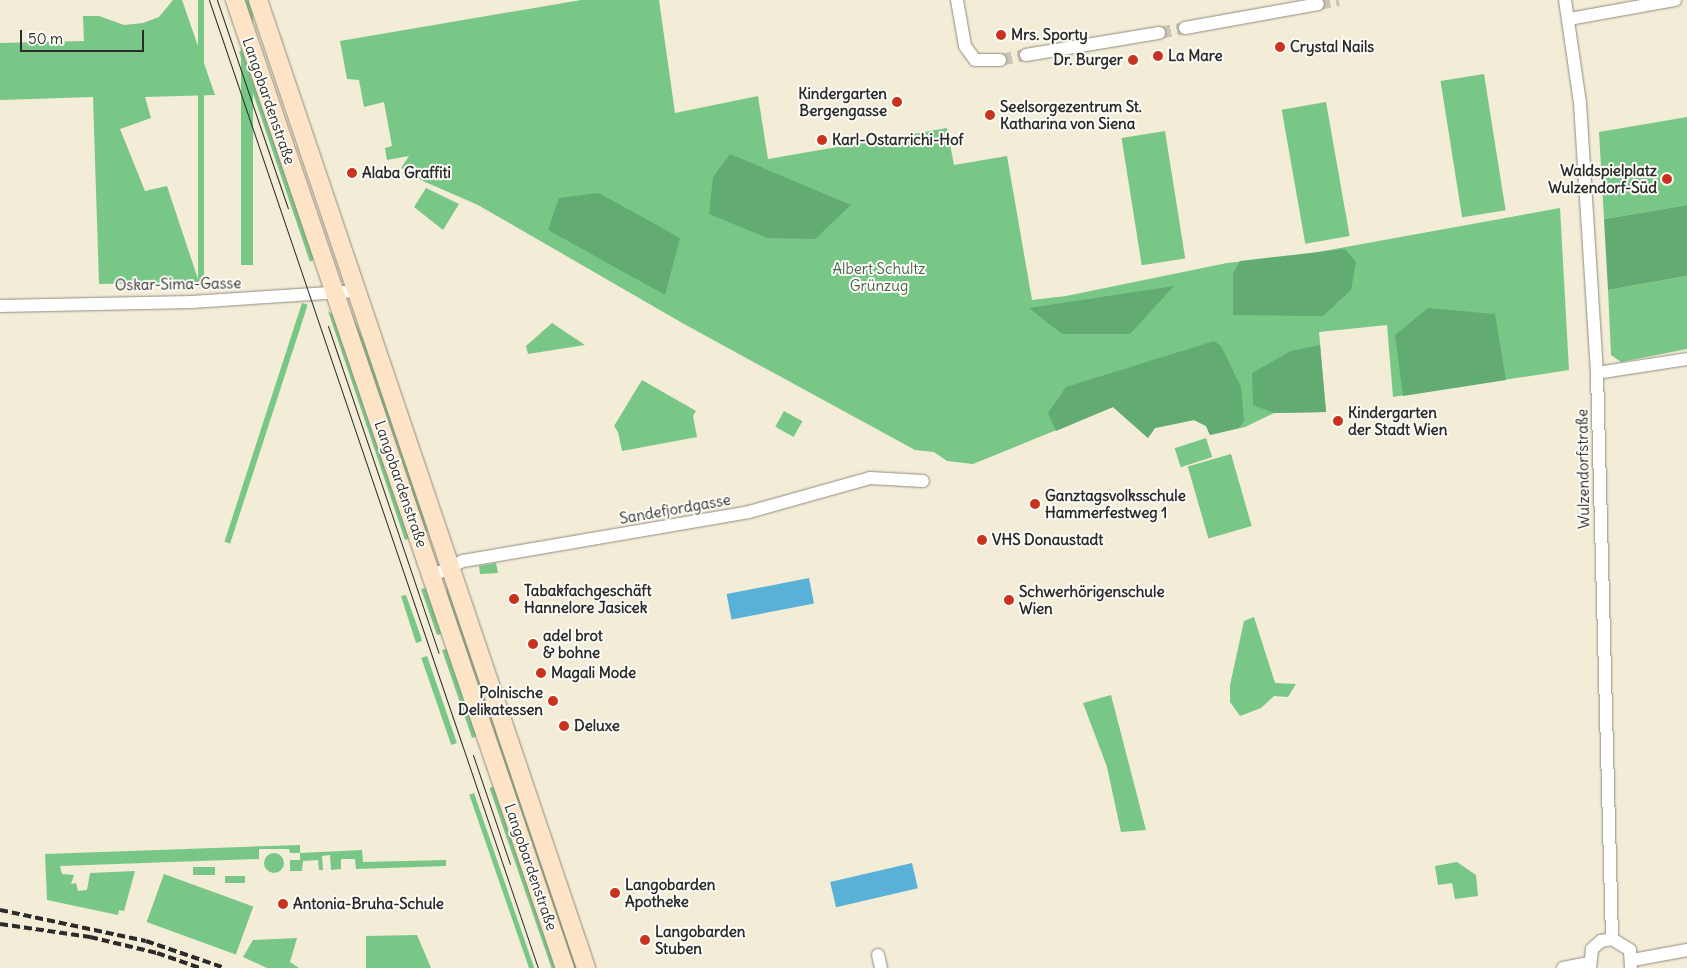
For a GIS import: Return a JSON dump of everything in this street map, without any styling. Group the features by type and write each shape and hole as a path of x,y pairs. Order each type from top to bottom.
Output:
{"street":[{"name":"Langobardenstraße","path":"235,0 565,968"},
{"name":"Langobardenstraße","path":"258,0 586,968"},
{"path":"957,0 965,46 975,60 1000,60"},
{"name":"Wulzendorfstraße","path":"1565,0 1580,103 1597,373 1612,939"},
{"path":"1569,19 1675,0"},
{"path":"1185,28 1318,4"},
{"path":"1026,55 1159,33"},
{"name":"Oskar-Sima-Gasse","path":"0,306 192,302 336,294 356,291"},
{"path":"1597,373 1687,359"},
{"name":"Sandefjordgasse","path":"432,576 450,565 749,512 870,478 922,481"},
{"path":"1563,968 1589,966 1592,949 1601,941 1612,939 1630,950 1632,964 1687,950"}],"green space":[{"path":"173,0 182,0 215,95 145,97 151,118 120,129 145,191 167,186 199,282 99,284 93,97 0,100 0,43 84,41 83,16 99,16 124,25 143,23 159,17"},
{"path":"198,0 204,0 204,281 198,281"},
{"path":"241,0 253,0 253,265 241,265"},
{"name":"Albert Schultz Grünzug","path":"581,0 659,0 675,113 758,96 768,159 947,128 954,165 1007,156 1032,300 1066,296 1227,263 1307,254 1560,208 1569,370 1393,397 1387,325 1319,332 1326,412 1274,413 1245,427 1210,435 1206,426 1194,420 1155,428 1148,438 1113,407 973,464 947,461 934,452 915,450 684,324 478,205 423,181 401,168 409,156 387,160 385,148 392,146 384,102 364,107 359,80 347,79 340,41"},
{"path":"244,50 316,258 310,262 239,52"},
{"path":"1484,74 1506,210 1462,217 1441,81"},
{"path":"1326,102 1350,236 1305,244 1282,110"},
{"path":"1687,117 1687,205 1604,219 1599,132"},
{"path":"1165,131 1185,258 1142,265 1122,138"},
{"path":"730,154 851,205 815,239 767,238 709,214 713,177"},
{"path":"426,188 459,204 443,230 414,207"},
{"path":"599,193 680,238 665,295 548,230 559,198"},
{"path":"1687,205 1687,276 1608,290 1604,219"},
{"path":"1345,249 1356,262 1351,290 1323,316 1233,315 1233,274 1240,261"},
{"path":"1687,276 1687,349 1621,362 1611,355 1608,290"},
{"path":"1174,286 1130,334 1062,334 1029,308"},
{"path":"302,303 308,305 230,544 224,542"},
{"path":"347,304 375,365 433,531 422,534"},
{"path":"1428,308 1495,314 1506,380 1403,396 1395,335"},
{"path":"328,311 337,318 413,537 405,540"},
{"path":"552,323 585,345 528,354 526,346"},
{"path":"1214,341 1221,346 1241,387 1244,421 1239,428 1210,435 1206,426 1194,420 1155,428 1148,438 1113,407 1056,431 1048,413 1066,387"},
{"path":"1320,345 1326,412 1274,413 1253,405 1252,373 1291,351"},
{"path":"642,380 696,411 693,416 697,437 622,451 618,432 614,426"},
{"path":"784,411 802,421 794,437 775,427"},
{"path":"1206,438 1212,457 1181,467 1175,448"},
{"path":"1231,454 1252,526 1208,538 1188,466"},
{"path":"496,563 498,573 480,574 479,566"},
{"path":"448,584 581,968 569,968 446,594"},
{"path":"427,588 446,633 437,635 421,589"},
{"path":"406,595 422,641 416,643 401,596"},
{"path":"1254,617 1275,683 1296,684 1288,697 1274,696 1261,708 1240,716 1230,702 1230,685 1244,621"},
{"path":"442,650 450,651 481,735 472,738"},
{"path":"427,656 457,743 451,745 421,658"},
{"path":"1111,695 1146,830 1121,832 1107,767 1083,703"},
{"path":"498,785 561,967 551,968 489,788"},
{"path":"474,793 534,968 529,968 469,795"},
{"path":"300,845 300,853 290,853 289,849 259,849 259,859 60,866 62,874 74,875 71,884 76,883 78,891 87,890 90,873 135,871 124,911 119,910 118,915 47,900 45,854"},
{"path":"362,850 363,862 446,860 446,866 356,869 355,859 341,859 341,869 331,870 330,855 322,856 323,870 319,870 318,860 303,861 302,871 290,871 290,860 300,860 300,853"},
{"path":"274,853 281,856 284,863 281,870 274,873 267,870 264,863 267,856"},
{"path":"1457,862 1476,875 1478,896 1455,899 1452,883 1438,885 1435,866"},
{"path":"193,867 215,867 215,875 193,875"},
{"path":"164,874 253,906 236,954 147,922"},
{"path":"225,876 245,876 245,883 225,883"},
{"path":"417,935 431,968 366,968 366,936"},
{"path":"297,938 290,962 299,968 267,968 243,957 253,940"}],"water":[{"path":"809,578 814,604 732,620 727,594"},
{"path":"912,863 918,888 836,907 830,882"}],"tunnel":[{"path":"1318,4 1339,0"},
{"path":"1159,33 1185,28"},
{"path":"1000,60 1026,55"}],"tram line":[{"path":"209,0 538,968"},
{"path":"217,0 288,208"},
{"path":"328,326 439,653"},
{"path":"473,755 510,864"}],"railway":[{"path":"0,910 146,941 225,968"},
{"path":"0,924 90,937 157,953 200,968"}],"place":[{"name":"Mrs. Sporty","path":"1001,35"},
{"name":"Crystal Nails","path":"1280,47"},
{"name":"La Mare","path":"1158,56"},
{"name":"Dr. Burger","path":"1133,60"},
{"name":"Kindergarten Bergengasse","path":"897,102"},
{"name":"Seelsorgezentrum St. Katharina von Siena","path":"990,115"},
{"name":"Karl-Ostarrichi-Hof","path":"822,140"},
{"name":"Alaba Graffiti","path":"352,173"},
{"name":"Waldspielplatz Wulzendorf-Süd","path":"1667,179"},
{"name":"Kindergarten der Stadt Wien","path":"1338,421"},
{"name":"Ganztagsvolksschule Hammerfestweg 1","path":"1035,504"},
{"name":"VHS Donaustadt","path":"982,540"},
{"name":"Tabakfachgeschäft Hannelore Jasicek","path":"514,599"},
{"name":"Schwerhörigenschule Wien","path":"1009,600"},
{"name":"adel brot & bohne","path":"533,644"},
{"name":"Magali Mode","path":"541,673"},
{"name":"Polnische Delikatessen","path":"553,701"},
{"name":"Deluxe","path":"564,726"},
{"name":"Langobarden Apotheke","path":"615,893"},
{"name":"Antonia-Bruha-Schule","path":"283,904"},
{"name":"Langobarden Stuben","path":"645,940"}]}
